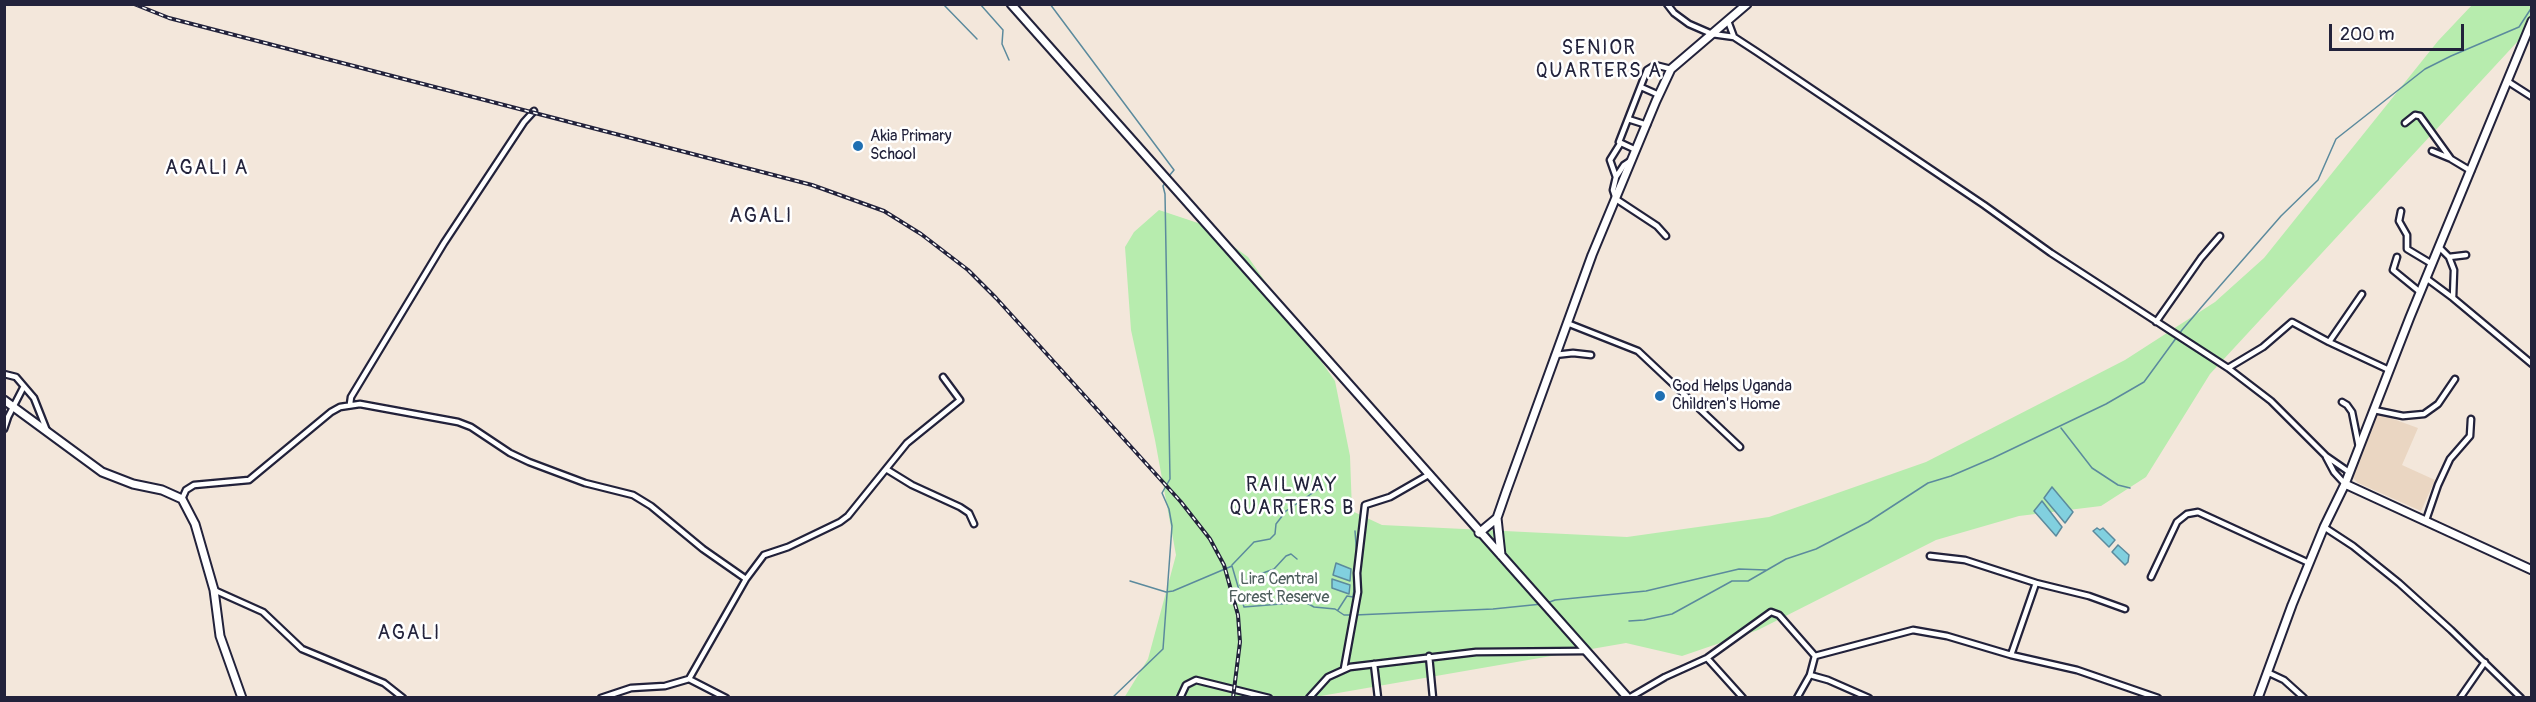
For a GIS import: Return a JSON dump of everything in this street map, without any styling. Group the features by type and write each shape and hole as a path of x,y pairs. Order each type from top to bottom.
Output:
{"street":[{"path":"1011,4 1628,698 1665,676 1707,658 1771,612 1779,615 1815,656"},
{"path":"1667,4 1674,13 1689,24 1713,34 1734,37 1984,205 2051,253 2228,368 2271,401 2326,456 2349,472"},
{"path":"1501,555 1497,518 1567,323 1659,95 1671,69 1747,4"},
{"path":"1728,21 1734,37"},
{"path":"2258,698 2309,563 2349,472 2420,292 2532,21"},
{"path":"1616,177 1610,160 1620,144 1647,70 1652,66 1671,69"},
{"path":"2507,81 2532,97"},
{"path":"1641,87 1659,95"},
{"path":"350,404 351,397 444,243 524,122 534,111"},
{"path":"2405,123 2415,115 2420,116 2451,159"},
{"path":"1628,119 1647,125"},
{"path":"1620,144 1636,150"},
{"path":"2432,152 2451,159 2471,171"},
{"path":"1631,160 1623,165 1616,177 1613,190 1616,199 1657,226 1666,236"},
{"path":"2401,211 2399,221 2408,235 2408,250 2432,264"},
{"path":"2157,322 2201,258 2220,236"},
{"path":"2439,247 2449,258 2455,275 2453,298"},
{"path":"2449,258 2466,255"},
{"path":"2397,257 2393,270 2420,292"},
{"path":"2426,278 2532,364"},
{"path":"2329,342 2362,294"},
{"path":"2228,368 2263,347 2292,322 2389,370"},
{"path":"1567,323 1638,351 1740,447"},
{"path":"1555,355 1573,353 1592,355"},
{"path":"4,374 16,377 36,402 47,431"},
{"path":"689,679 746,579 764,555 788,547 844,519 919,431 960,400 943,377"},
{"path":"2374,410 2403,416 2424,414 2438,404 2455,379"},
{"path":"4,429 23,388"},
{"path":"4,400 102,472 134,484 157,488 182,499 195,524 214,590 220,636 242,698"},
{"path":"2342,402 2352,412 2359,447"},
{"path":"182,499 186,490 194,485 249,480 332,411 350,404 377,406 458,422 482,434 517,457 542,468 585,483 633,495 651,506 703,549 746,579"},
{"path":"2426,520 2450,459 2470,436 2471,419"},
{"path":"2326,456 2334,472 2344,484 2532,570"},
{"path":"886,470 960,507 969,513 974,524"},
{"path":"1344,669 1358,592 1357,573 1365,505 1390,497 1430,474"},
{"path":"2151,577 2177,522 2187,514 2198,512 2309,563"},
{"path":"1479,533 1497,518"},
{"path":"2324,527 2387,573 2521,698"},
{"path":"1930,556 1965,560 2036,583 2089,596 2125,609"},
{"path":"2011,655 2036,583"},
{"path":"214,590 263,612 302,649 384,683 403,698"},
{"path":"1815,656 1912,630 1947,636 2011,655 2077,670 2158,698"},
{"path":"1310,698 1328,677 1344,669 1429,656 1505,650 1586,651"},
{"path":"1429,656 1433,698"},
{"path":"1797,698 1810,675 1815,656"},
{"path":"1707,658 1743,698"},
{"path":"2460,698 2485,662"},
{"path":"1374,664 1378,698"},
{"path":"2267,672 2284,680 2304,698"},
{"path":"1810,675 1837,683 1869,698"},
{"path":"601,698 631,688 665,686 689,679 726,698"},
{"path":"1180,698 1186,685 1196,680 1269,698"}],"shaded area":[{"path":"2374,412 2418,428 2402,465 2435,480 2421,511 2358,483 2351,476"}],"green space":[{"name":"Lira Central Forest Reserve","path":"2472,5 2531,5 2531,27 2210,374 2146,477 2101,506 2019,516 1936,540 1758,630 1682,656 1626,643 1315,697 1124,698 1148,659 1176,555 1155,440 1131,330 1125,247 1134,232 1159,210 1204,225 1248,257 1335,381 1350,456 1352,511 1382,525 1627,537 1769,517 1926,462 2125,360 2215,302 2264,258 2438,41"}],"water":[{"path":"2052,487 2073,512 2065,523 2044,498"},
{"path":"2042,501 2062,527 2056,536 2034,511"},
{"path":"2097,528 2100,530 2103,528 2115,540 2109,547 2093,531"},
{"path":"2118,545 2129,555 2125,565 2112,552"},
{"path":"1336,563 1351,569 1350,581 1333,575"},
{"path":"1332,579 1350,585 1349,594 1332,588"}],"waterway":[{"path":"943,4 977,39"},
{"path":"980,4 1003,30 1002,44 1009,60"},
{"path":"1050,4 1174,170 1169,176"},
{"path":"1629,621 1672,614 1732,581 1748,581 1786,559 1816,549 1868,522 1928,483 1993,458 2106,404 2144,382 2205,303 2281,216 2318,180 2336,139 2425,69 2519,27 2532,7"},
{"path":"1112,698 1163,649 1172,526 1169,509 1162,493 1170,479 1165,194 1163,186 1165,183"},
{"path":"2061,428 2092,468 2118,485 2130,488"},
{"path":"1232,565 1254,542 1270,539 1275,534 1276,524 1286,511 1317,490 1320,482"},
{"path":"1355,531 1357,557"},
{"path":"1240,585 1252,577 1274,569 1286,556 1291,554 1297,559"},
{"path":"1130,581 1166,592 1173,591 1232,566 1244,607 1305,602 1314,607 1335,609 1344,615 1351,615"},
{"path":"1547,603 1555,600 1646,591 1739,569 1766,570"},
{"path":"1338,610 1347,596 1353,597 1355,582"},
{"path":"1355,615 1493,609 1542,604"}],"railway":[{"path":"134,4 169,18 812,185 884,211 921,234 968,270 996,298 1181,502 1210,539 1224,565 1238,615 1240,642 1233,698"}],"place":[{"name":"Akia Primary School","path":"858,146"},
{"name":"God Helps Uganda Children's Home","path":"1660,396"}],"district":[{"name":"SENIOR QUARTERS A","path":"1599,60"},
{"name":"AGALI A","path":"207,169"},
{"name":"AGALI","path":"761,217"},
{"name":"RAILWAY QUARTERS B","path":"1292,498"},
{"name":"AGALI","path":"409,634"}]}
